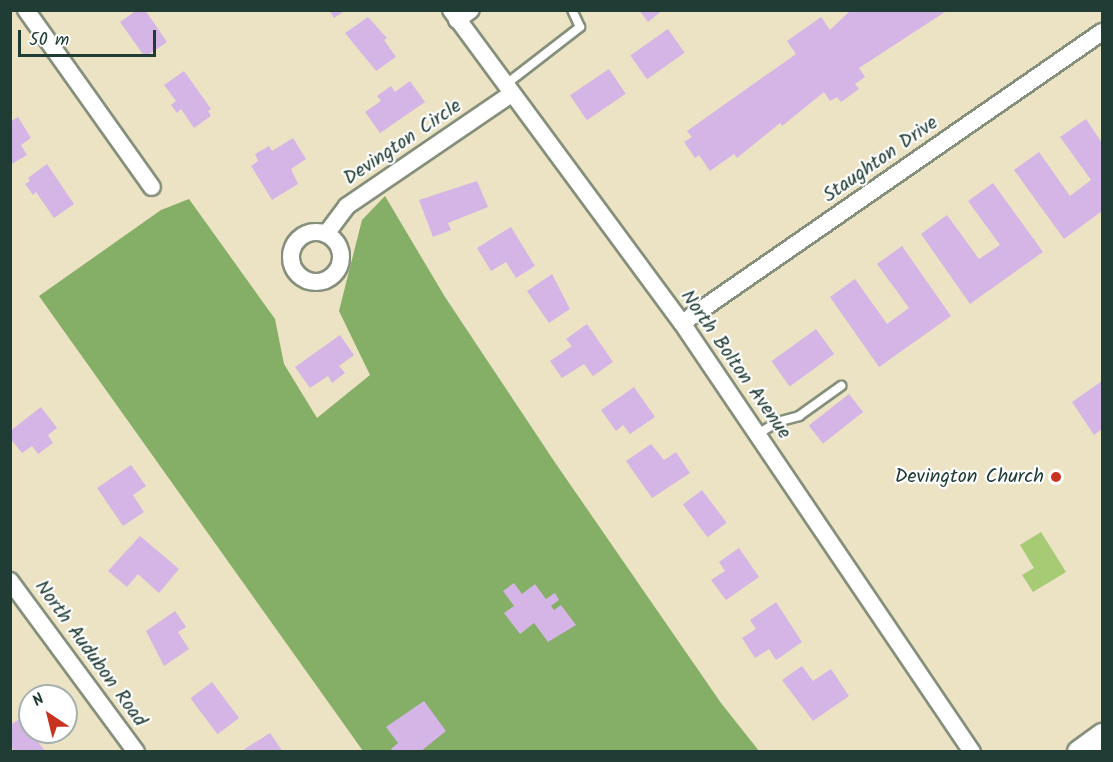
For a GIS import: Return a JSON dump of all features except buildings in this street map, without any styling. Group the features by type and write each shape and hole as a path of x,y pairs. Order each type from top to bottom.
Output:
{"main road":[{"path":"1079,752 1102,735"}],"street":[{"path":"26,10 152,187"},
{"name":"North Bolton Avenue","path":"460,14 508,89 682,323 972,752"},
{"name":"Staughton Drive","path":"682,323 1102,32"},
{"name":"Devington Circle","path":"326,234 348,206 508,89"},
{"name":"North Audubon Road","path":"10,581 136,752"}],"lane":[{"path":"508,89 580,27 572,10"},
{"path":"758,434 777,422 800,416 841,386"}],"green space":[{"path":"385,196 445,297 556,464 721,703 759,751 363,751 39,296 161,210 189,199 275,319 284,364 317,418 370,375 339,311 362,220"},
{"path":"1041,532 1066,572 1033,592 1022,575 1034,568 1020,545"}],"place":[{"name":"Devington Church","path":"1056,477"}]}
